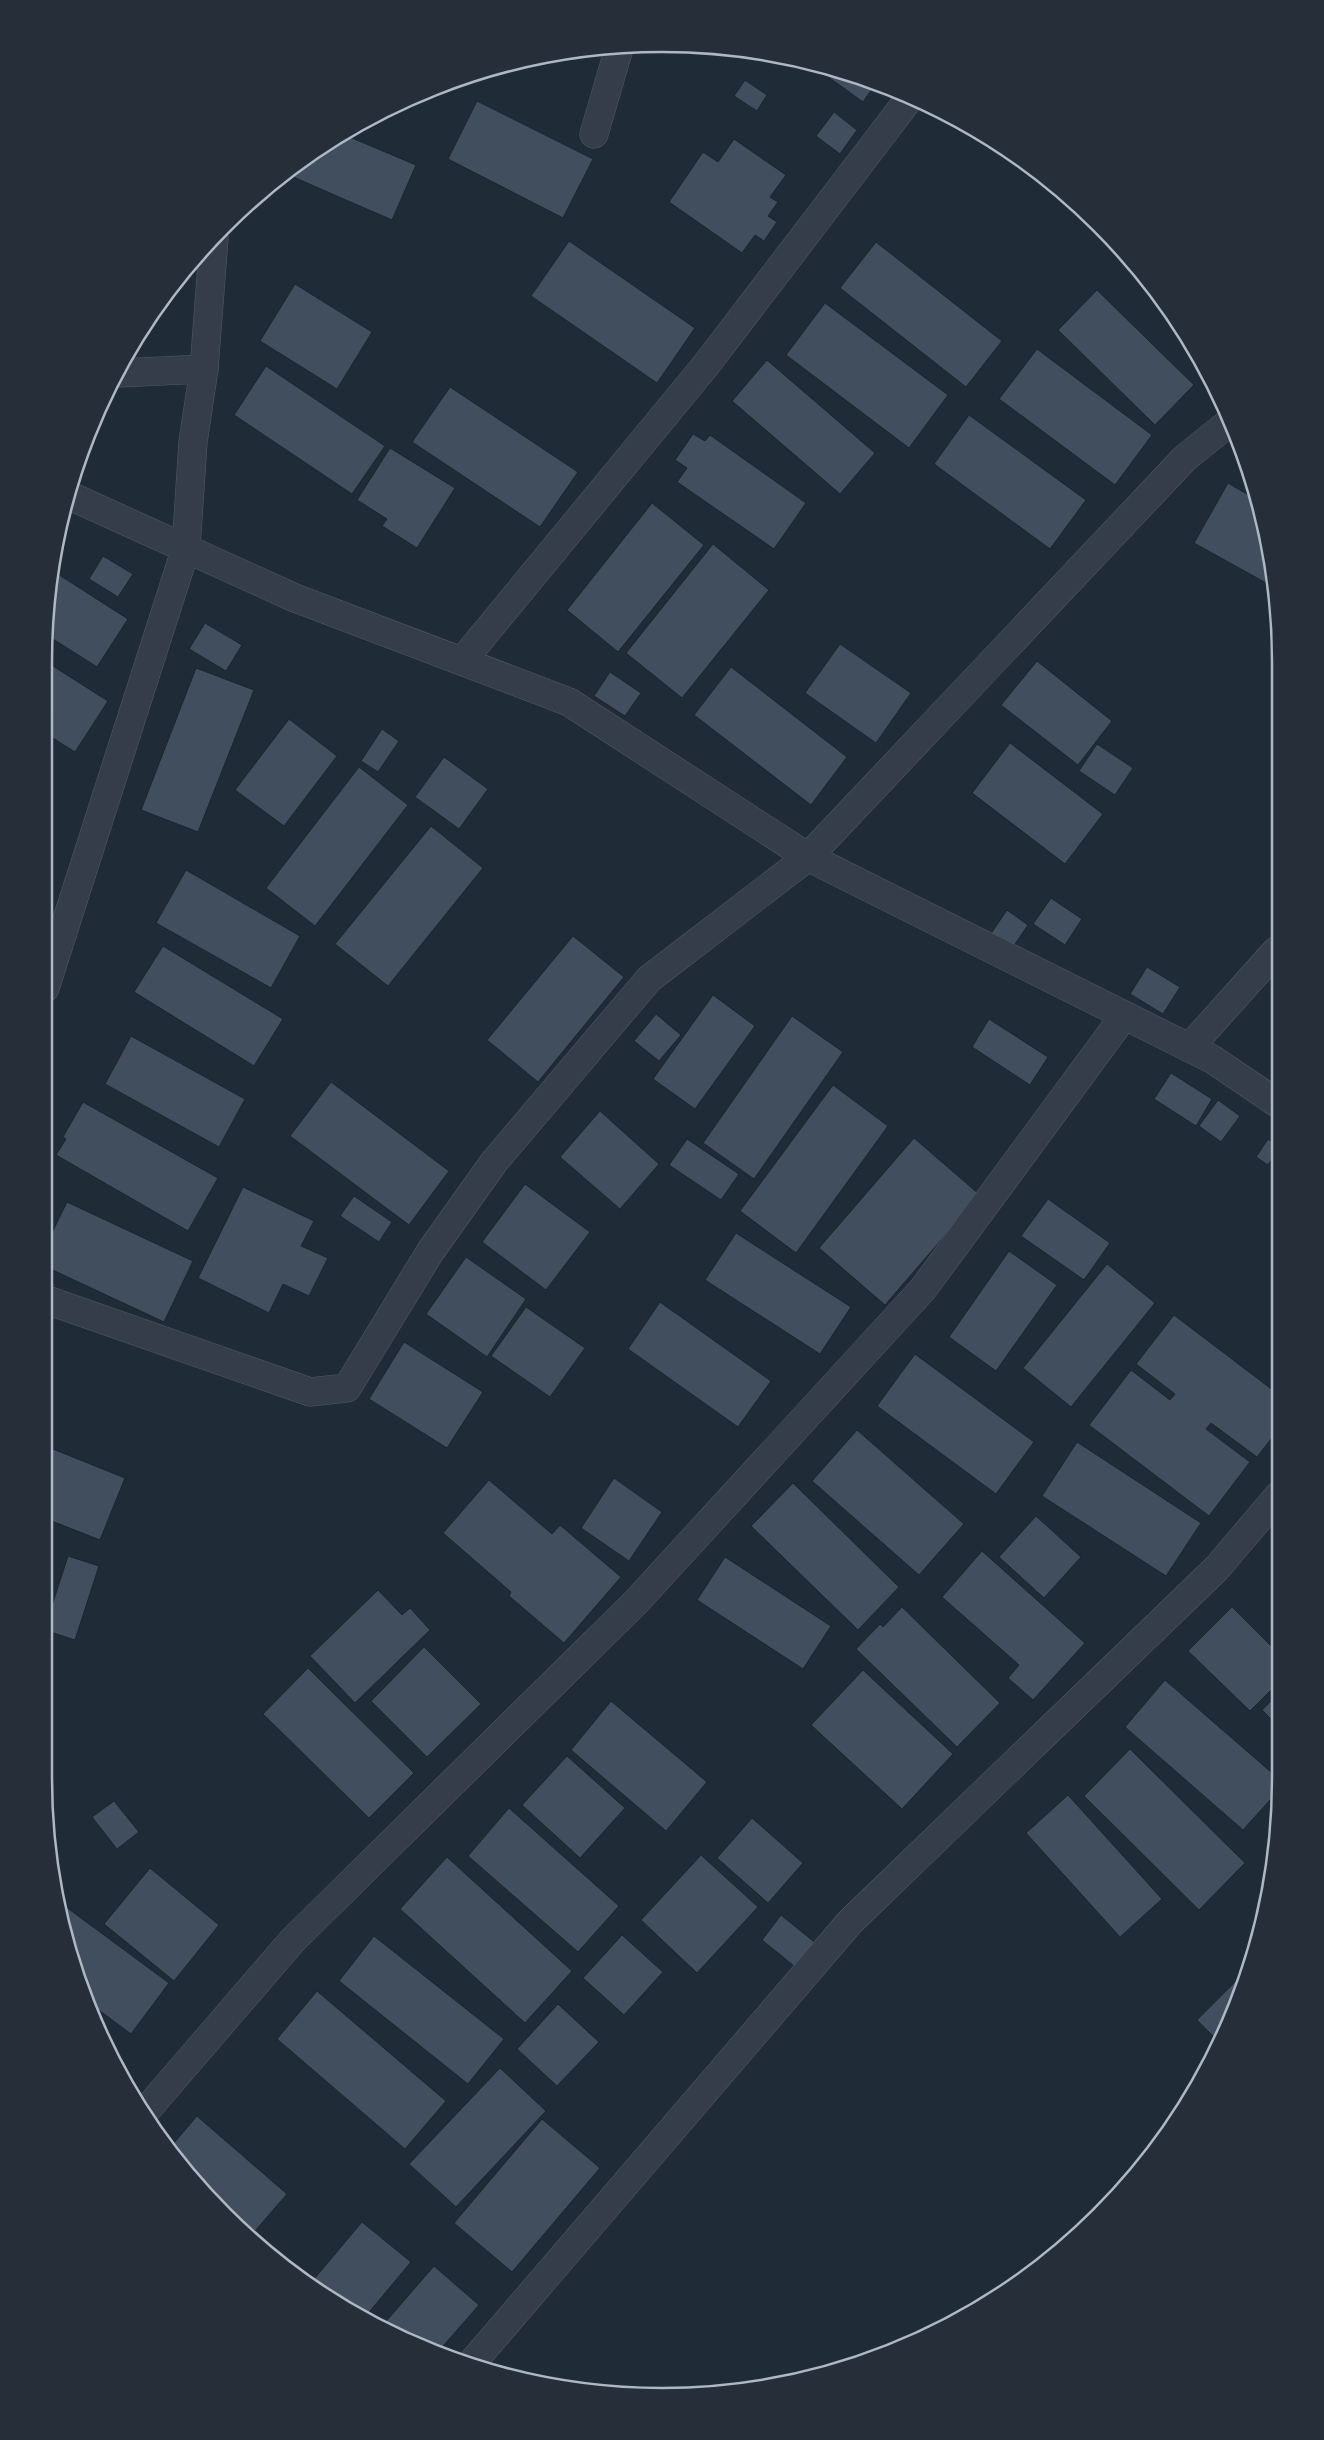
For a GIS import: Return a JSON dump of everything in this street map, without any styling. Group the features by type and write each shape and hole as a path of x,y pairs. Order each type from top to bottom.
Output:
{"street":[{"path":"594,134 617,54"},
{"path":"463,660 706,365 905,103"},
{"path":"53,963 186,548 193,442 204,369 213,250"},
{"path":"126,372 204,369"},
{"path":"53,1302 310,1392 347,1388 430,1252 494,1162 649,979 808,857 1185,458 1224,427"},
{"path":"75,498 295,598 463,660 569,702 808,857 1212,1059 1272,1100"},
{"path":"1189,1048 1272,955"},
{"path":"149,2107 292,1941 636,1602 922,1289 1124,1016"},
{"path":"476,2358 850,1922 1217,1568 1272,1503"}],"building":[{"path":"825,75 871,90 863,102"},
{"path":"745,80 767,95 757,111 734,96"},
{"path":"477,101 593,159 563,218 448,159"},
{"path":"834,112 857,130 840,154 816,136"},
{"path":"351,138 416,165 392,220 293,177"},
{"path":"734,139 786,175 770,197 778,202 768,216 777,222 764,241 755,235 742,253 669,202 703,152 718,162"},
{"path":"569,241 695,328 657,383 531,296"},
{"path":"876,242 1002,341 966,387 840,288"},
{"path":"295,284 372,332 337,389 260,341"},
{"path":"1097,290 1194,385 1155,425 1058,330"},
{"path":"825,303 948,395 909,448 786,355"},
{"path":"1037,349 1152,435 1115,485 999,399"},
{"path":"767,360 875,453 840,494 732,401"},
{"path":"266,366 385,446 352,494 234,415"},
{"path":"450,387 578,472 540,527 412,442"},
{"path":"969,415 1086,500 1050,549 934,464"},
{"path":"693,434 705,441 710,435 806,503 774,549 677,482 687,468 675,460"},
{"path":"390,448 455,488 417,548 382,526 387,519 357,500"},
{"path":"1228,483 1248,495 1260,543 1266,583 1194,543"},
{"path":"652,503 704,545 618,652 567,610"},
{"path":"713,544 769,590 682,698 626,653"},
{"path":"103,556 133,574 118,597 89,579"},
{"path":"59,575 128,619 97,667 54,639"},
{"path":"205,623 242,645 226,671 189,649"},
{"path":"840,644 911,693 876,743 805,693"},
{"path":"1037,661 1112,721 1078,765 1001,705"},
{"path":"53,666 108,701 75,752 53,738"},
{"path":"731,667 847,757 811,805 694,715"},
{"path":"196,668 254,690 198,832 141,810"},
{"path":"610,672 641,693 625,716 594,696"},
{"path":"289,719 337,756 284,826 235,790"},
{"path":"382,729 399,741 378,772 361,761"},
{"path":"1010,743 1103,814 1065,864 972,793"},
{"path":"1097,744 1133,768 1115,795 1079,771"},
{"path":"444,757 488,789 459,829 415,797"},
{"path":"359,767 408,805 315,926 266,888"},
{"path":"431,826 483,868 388,986 335,944"},
{"path":"186,870 300,936 271,988 156,923"},
{"path":"1051,898 1082,919 1065,945 1033,924"},
{"path":"1007,910 1028,925 1011,950 990,935"},
{"path":"573,936 624,977 538,1082 487,1040"},
{"path":"163,946 283,1019 254,1066 134,992"},
{"path":"1147,967 1180,987 1163,1014 1130,994"},
{"path":"713,995 755,1026 695,1109 653,1079"},
{"path":"656,1014 681,1035 659,1061 634,1041"},
{"path":"792,1016 843,1052 754,1179 703,1143"},
{"path":"989,1019 1048,1057 1030,1085 972,1047"},
{"path":"131,1036 245,1099 219,1147 105,1084"},
{"path":"1171,1073 1212,1099 1196,1126 1154,1099"},
{"path":"331,1082 449,1171 409,1225 290,1136"},
{"path":"833,1085 888,1126 796,1253 740,1211"},
{"path":"1218,1100 1240,1116 1221,1142 1199,1126"},
{"path":"83,1102 218,1178 188,1231 56,1155 66,1139 63,1137"},
{"path":"600,1111 659,1164 620,1209 560,1157"},
{"path":"914,1138 980,1195 885,1305 819,1248"},
{"path":"687,1139 739,1174 721,1200 669,1165"},
{"path":"1268,1139 1272,1142 1272,1159 1268,1165 1256,1157"},
{"path":"525,1184 590,1232 546,1290 482,1242"},
{"path":"243,1187 314,1221 301,1246 328,1258 309,1296 283,1284 269,1313 198,1278"},
{"path":"354,1196 392,1222 379,1242 340,1216"},
{"path":"1048,1199 1110,1243 1084,1280 1021,1236"},
{"path":"67,1202 193,1261 164,1322 53,1270 53,1231"},
{"path":"736,1233 851,1307 820,1354 705,1280"},
{"path":"1009,1251 1057,1285 996,1371 949,1337"},
{"path":"466,1257 526,1299 487,1357 426,1314"},
{"path":"1107,1264 1155,1303 1071,1407 1023,1368"},
{"path":"660,1302 771,1381 738,1427 628,1349"},
{"path":"526,1307 585,1348 550,1397 491,1356"},
{"path":"1174,1315 1272,1389 1272,1438 1257,1457 1211,1423 1206,1429 1250,1462 1209,1516 1089,1425 1131,1370 1170,1400 1175,1394 1136,1364"},
{"path":"404,1342 483,1392 447,1448 369,1399"},
{"path":"915,1354 1034,1442 996,1494 877,1406"},
{"path":"857,1430 964,1524 919,1575 812,1481"},
{"path":"1077,1442 1201,1523 1166,1576 1042,1496"},
{"path":"53,1449 125,1478 100,1540 53,1522"},
{"path":"614,1478 662,1512 629,1561 581,1528"},
{"path":"489,1480 552,1534 560,1525 621,1577 564,1643 509,1596 511,1592 443,1533"},
{"path":"793,1483 899,1587 858,1630 751,1526"},
{"path":"1036,1516 1081,1557 1044,1598 999,1557"},
{"path":"982,1551 1085,1643 1033,1700 1008,1678 1019,1665 942,1597"},
{"path":"68,1556 99,1566 75,1640 53,1633 53,1602"},
{"path":"725,1557 831,1626 803,1669 697,1600"},
{"path":"378,1590 402,1615 410,1608 430,1630 355,1703 310,1656"},
{"path":"902,1607 1000,1703 957,1747 856,1649 880,1624 883,1627"},
{"path":"1232,1607 1272,1647 1272,1689 1250,1711 1188,1651"},
{"path":"424,1647 481,1704 427,1757 371,1701"},
{"path":"308,1668 414,1773 369,1818 263,1714"},
{"path":"863,1670 953,1754 902,1809 811,1725"},
{"path":"1165,1680 1272,1773 1271,1799 1243,1830 1125,1727"},
{"path":"1272,1700 1272,1720 1262,1710"},
{"path":"611,1701 707,1782 666,1831 571,1750"},
{"path":"1130,1749 1245,1863 1199,1910 1084,1796"},
{"path":"567,1756 625,1808 580,1858 522,1805"},
{"path":"1068,1795 1162,1899 1120,1937 1026,1833"},
{"path":"114,1801 139,1832 117,1849 92,1817"},
{"path":"509,1808 619,1906 578,1952 468,1856"},
{"path":"752,1818 803,1863 768,1903 717,1858"},
{"path":"701,1855 758,1907 697,1973 641,1920"},
{"path":"447,1857 572,1971 525,2023 400,1909"},
{"path":"150,1868 219,1925 174,1981 104,1924"},
{"path":"66,1907 169,1983 131,2034 99,2010 73,1936"},
{"path":"781,1915 818,1945 799,1970 762,1940"},
{"path":"622,1935 663,1972 624,2015 583,1978"},
{"path":"374,1936 504,2039 468,2084 339,1981"},
{"path":"1237,1980 1214,2037 1197,2020"},
{"path":"317,1991 446,2101 405,2149 277,2039"},
{"path":"558,2004 599,2042 557,2086 517,2049"},
{"path":"500,2068 546,2111 456,2207 409,2164"},
{"path":"197,2116 287,2194 255,2231 204,2180 174,2143"},
{"path":"542,2119 600,2168 512,2272 454,2223"},
{"path":"362,2222 411,2262 369,2312 314,2279"},
{"path":"434,2266 479,2305 443,2346 386,2322"}]}
